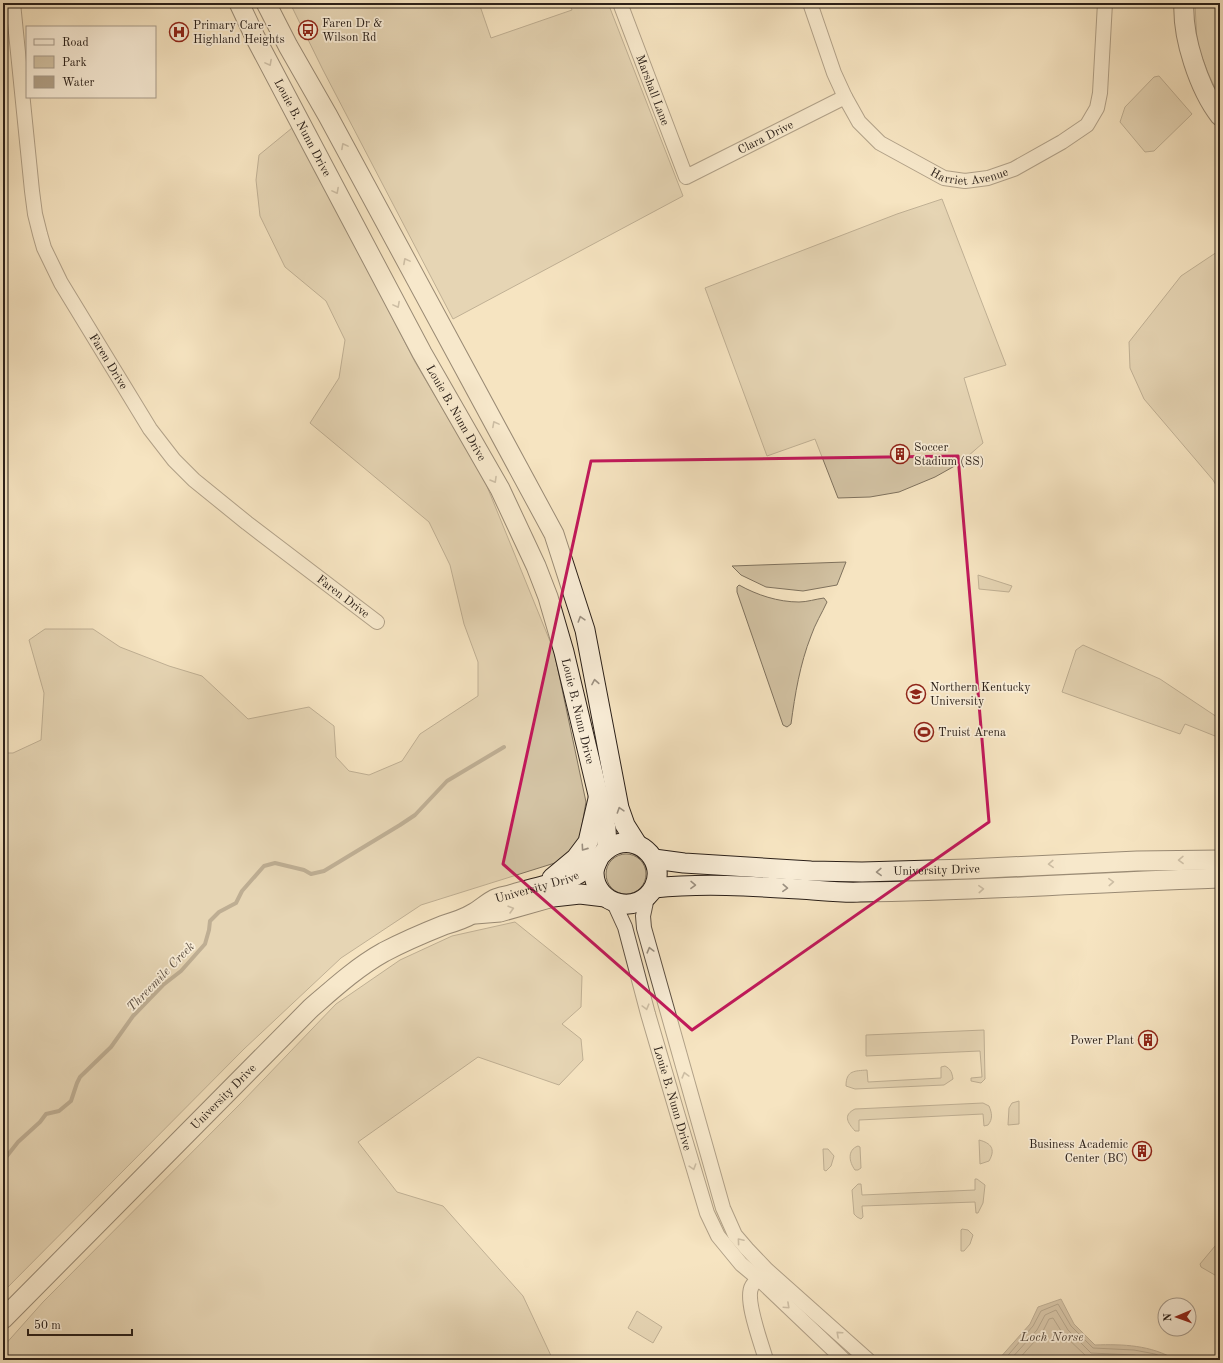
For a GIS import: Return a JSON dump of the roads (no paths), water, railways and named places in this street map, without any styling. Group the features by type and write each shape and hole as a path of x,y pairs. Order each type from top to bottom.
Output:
{"main road":[{"name":"Louie B. Nunn Drive","path":"239,3 255,37 404,319 500,489 536,566 550,604 564,652 599,797 606,828 603,852"},
{"name":"Louie B. Nunn Drive","path":"266,3 554,534 585,630 619,808 625,825 637,844"},
{"path":"1184,3 1183,11 1189,47 1199,79 1220,116"},
{"path":"544,886 576,858 588,842 599,797"},
{"name":"University Drive","path":"3,1319 240,1081 272,1046 312,1008 346,979 383,953 419,935 472,914 496,899 571,878 584,870 603,852 622,842 637,844"},
{"path":"637,844 647,850 654,859 657,869 657,877 651,892"},
{"name":"University Drive","path":"603,852 595,866 595,878 598,889 609,900"},
{"name":"University Drive","path":"654,859 692,864 811,871 862,872 1137,861 1220,860"},
{"name":"University Drive","path":"472,914 500,912 553,897 580,894 625,905 632,905 638,903 651,892 684,885 746,886 858,892 1220,878"}],"street":[{"name":"Faren Drive","path":"13,3 35,214 44,248 61,283 150,429 182,469 247,523 377,622"},
{"name":"Marshall Lane","path":"620,3 686,177"},
{"name":"Harriet Avenue","path":"810,3 834,73 859,122 880,143 944,178 965,181 988,178 1014,169 1062,142 1087,125 1097,108 1100,93 1105,3"},
{"name":"Clara Drive","path":"686,177 845,97"},
{"name":"Louie B. Nunn Drive","path":"651,892 643,916 644,928 723,1208 735,1235 763,1274 844,1360"},
{"name":"Louie B. Nunn Drive","path":"609,900 625,926 648,1014 707,1213 718,1236 741,1264 763,1274 868,1360"},
{"path":"763,1274 751,1287 750,1296 753,1316 766,1360"}],"water":[{"name":"Loch Norse","path":"1061,1299 1074,1324 1095,1345 1137,1346 1157,1351 1176,1360 998,1360 1030,1324 1038,1307"}],"waterway":[{"name":"Threemile Creek","path":"3,1161 18,1142 40,1122 46,1114 59,1111 71,1101 80,1077 111,1047 133,1016 163,985 181,971 205,944 210,921 219,912 236,903 242,891 264,866 275,863 304,870 311,874 324,871 415,815 447,781 504,747"}],"place":[{"name":"Faren Dr & Wilson Rd","path":"308,30"},
{"name":"Primary Care - Highland Heights","path":"179,32"},
{"name":"Soccer Stadium (SS)","path":"900,454"},
{"name":"Northern Kentucky University","path":"916,694"},
{"name":"Truist Arena","path":"924,732"},
{"name":"Power Plant","path":"1148,1040"},
{"name":"Business Academic Center (BC)","path":"1142,1151"}]}
